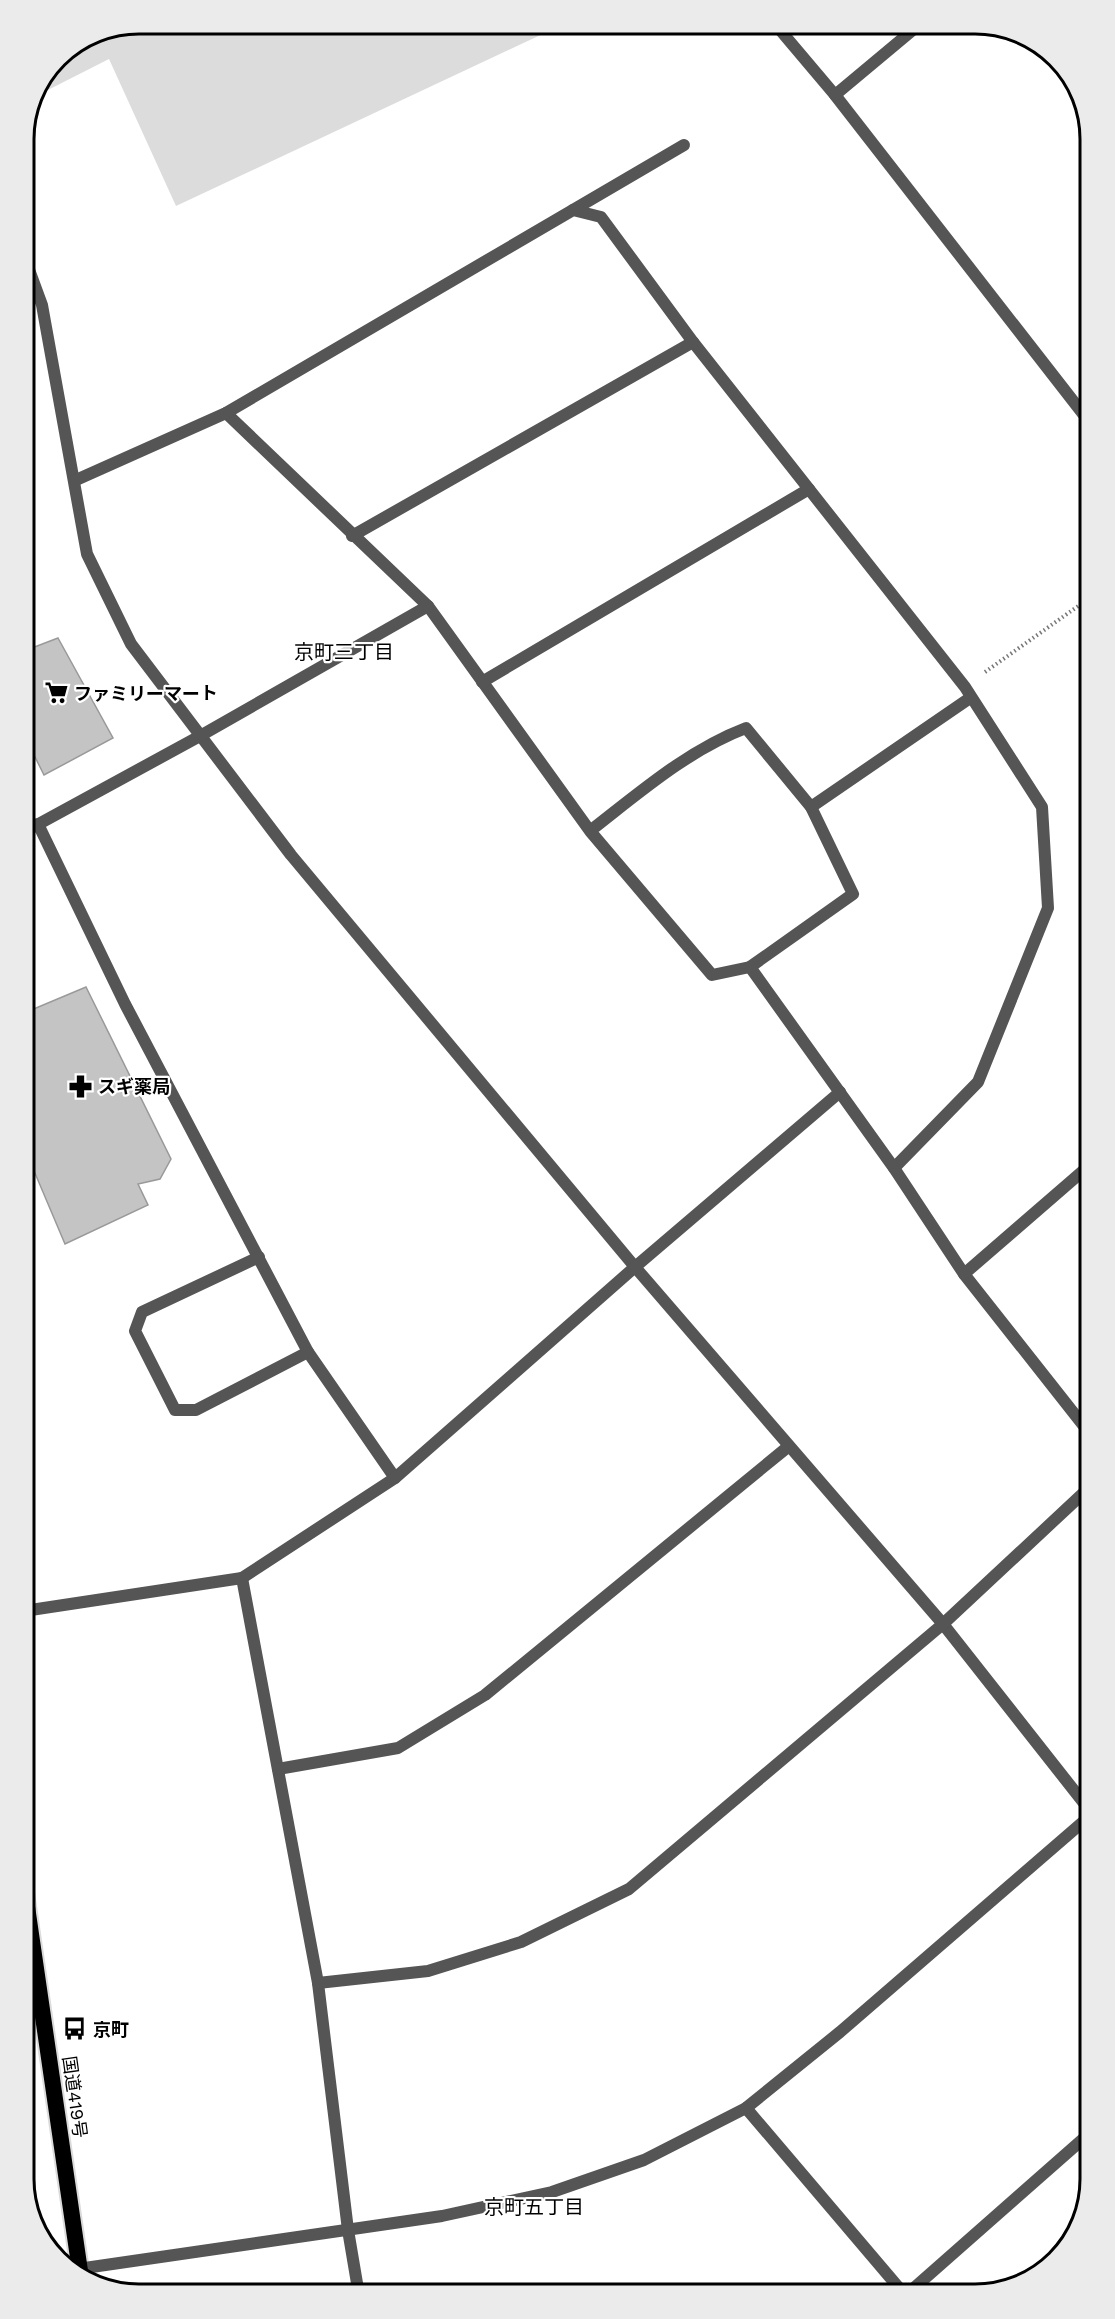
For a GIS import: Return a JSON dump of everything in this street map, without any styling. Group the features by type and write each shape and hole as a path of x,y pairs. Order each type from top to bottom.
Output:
{"highway":[{"name":"国道419号","path":"34,1960 76,2263"}],"street":[{"path":"784,35 835,95 1080,410"},
{"path":"835,95 907,35"},
{"path":"76,480 226,413 684,146"},
{"path":"573,210 601,217 693,342 968,692 1042,807 1048,908 978,1082 894,1168"},
{"path":"35,286 42,305 76,480 87,554 131,644 291,855 635,1267 943,1624 1080,1799"},
{"path":"352,536 693,342"},
{"path":"226,413 352,536 428,606 590,831 712,975 750,967 853,894 811,807 746,728 711,743 665,774 590,831"},
{"path":"482,682 809,489"},
{"path":"35,826 200,736 428,606"},
{"path":"811,807 968,692"},
{"path":"38,824 124,1004 308,1352 395,1478"},
{"path":"750,967 894,1168 964,1274 1080,1421"},
{"path":"34,1609 242,1578 395,1478 635,1267 840,1092"},
{"path":"964,1274 1080,1174"},
{"path":"259,1257 142,1312 135,1331 175,1410 196,1410 308,1352"},
{"path":"278,1769 398,1748 485,1695 789,1446"},
{"path":"318,1983 438,1968 521,1941 629,1889 943,1624 1080,1496"},
{"path":"242,1578 318,1983 348,2230 357,2284"},
{"path":"87,2270 442,2216 552,2192 644,2160 746,2108 840,2032 1080,1823"},
{"path":"746,2108 897,2284"},
{"path":"918,2284 1080,2142"}],"path":[{"path":"968,692 1080,605"}],"shaded area":[{"path":"139,34 542,34 176,206 109,59 46,91 56,75 81,52 99,42"}],"building":[{"name":"ファミリーマート","path":"58,638 113,738 44,775 35,756 35,647"},
{"name":"スギ薬局","path":"86,987 171,1159 160,1179 138,1184 148,1205 65,1244 34,1172 35,1009"}],"place":[{"name":"ファミリーマート","path":"56,693"},
{"name":"スギ薬局","path":"80,1086"},
{"name":"京町","path":"75,2029"}],"district":[{"name":"京町三丁目","path":"344,652"},
{"name":"京町五丁目","path":"534,2207"}]}
